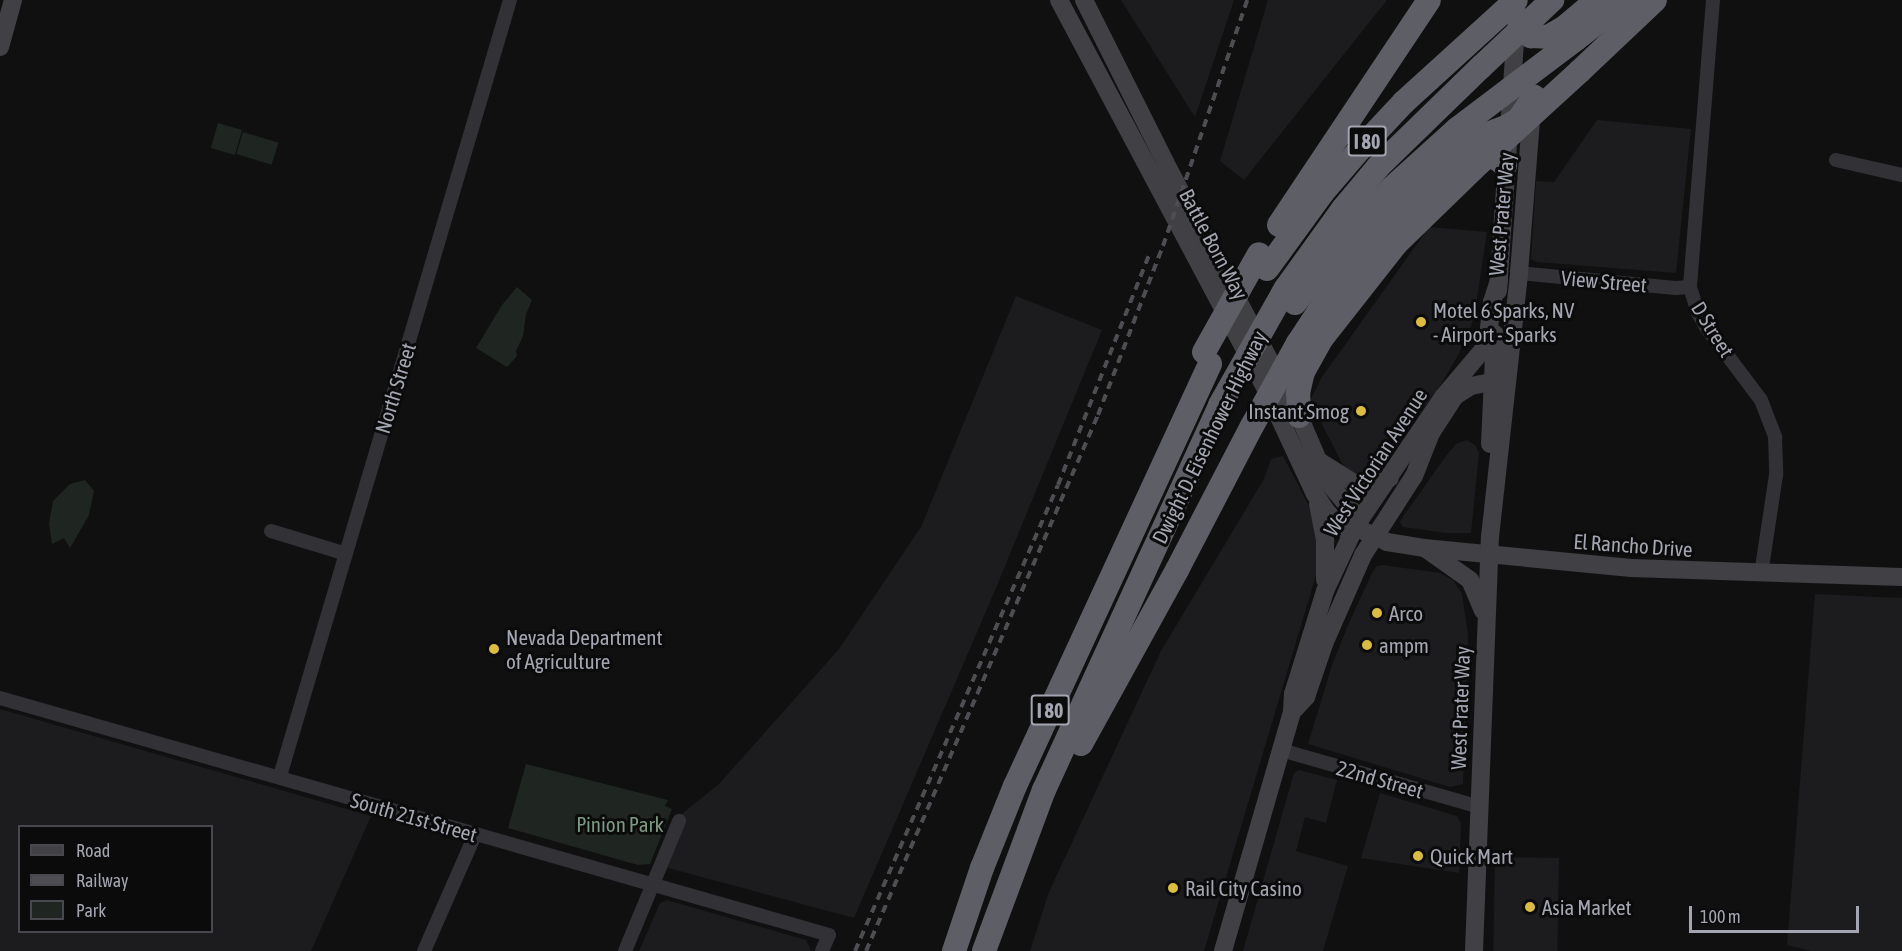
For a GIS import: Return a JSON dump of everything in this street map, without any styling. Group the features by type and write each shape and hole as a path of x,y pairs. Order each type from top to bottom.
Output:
{"highway":[{"path":"1263,262 1429,0"},
{"name":"Dwight D. Eisenhower Highway","path":"984,951 1044,790 1220,405 1249,352 1291,295 1342,209 1378,167 1552,0"},
{"path":"1518,6 1526,33 1539,38 1556,34 1597,0"},
{"path":"1291,295 1392,189 1457,129 1626,0"},
{"path":"1299,416 1298,393 1303,372 1322,338 1396,244 1655,0"},
{"name":"Dwight D. Eisenhower Highway","path":"954,951 982,868 1015,786 1158,473 1207,358 1263,262 1360,149 1404,102 1484,28 1518,6"},
{"path":"1044,790 1079,747 1177,570 1252,426 1298,344 1331,293 1363,252 1456,154 1477,138 1508,126 1526,111 1533,97"},
{"path":"1440,171 1476,150 1493,153 1505,165"}],"main road":[{"path":"0,47 14,0"},
{"name":"Battle Born Way","path":"1059,0 1265,387 1315,494 1326,511 1342,528 1364,532"},
{"name":"Battle Born Way","path":"1084,0 1165,162 1299,416 1327,481 1353,512 1364,532"},
{"name":"West Prater Way","path":"1474,951 1489,555 1496,467 1519,273 1542,0"},
{"name":"West Prater Way","path":"1496,467 1490,444 1491,382 1518,6"},
{"name":"West Victorian Avenue","path":"1292,712 1306,698 1364,532 1390,478 1443,397 1487,345 1492,302 1499,280"},
{"path":"1491,382 1511,344"},
{"name":"West Victorian Avenue","path":"1223,951 1292,712 1293,694 1325,591 1364,532 1414,476 1431,433 1455,396 1464,389 1491,382"},
{"path":"1319,461 1354,483 1376,484 1390,478"},
{"path":"1315,494 1325,541 1325,591"},
{"name":"El Rancho Drive","path":"1364,532 1424,548 1631,568 1902,577"},
{"path":"1424,548 1470,580 1485,616"}],"street":[{"name":"North Street","path":"280,776 510,0"},
{"name":"D Street","path":"1713,0 1690,286 1698,313 1761,400 1775,437 1776,475 1761,574"},
{"path":"1836,160 1902,175"},
{"name":"View Street","path":"1519,273 1675,288 1690,286"},
{"path":"271,531 346,554"},
{"name":"South 21st Street","path":"0,698 280,776 475,835 654,883 829,935 822,951"},
{"name":"22nd Street","path":"1281,750 1480,807"},
{"path":"625,951 679,820"},
{"path":"424,951 475,835"}],"shaded area":[{"path":"1121,0 1234,0 1195,117"},
{"path":"1268,0 1387,0 1244,180 1220,161"},
{"path":"1597,120 1691,129 1676,273 1536,262 1531,259 1536,181 1554,182"},
{"path":"1429,227 1487,232 1474,318 1458,355 1442,383 1377,472 1359,477 1347,471 1343,465 1310,401 1322,377"},
{"path":"1016,296 1102,330 996,588 854,918 657,865 683,813 719,784 839,649 921,527"},
{"path":"1467,440 1475,445 1479,453 1471,533 1446,533 1403,527 1400,522 1404,515 1446,456 1456,444"},
{"path":"1283,456 1309,506 1314,524 1317,543 1316,575 1204,951 1030,951 1049,892 1161,651 1264,479 1271,459"},
{"path":"1377,566 1440,573 1453,580 1462,594 1468,635 1463,784 1450,787 1308,744 1332,665 1348,625 1373,571"},
{"path":"1815,594 1902,598 1902,951 1811,951 1787,945"},
{"path":"0,709 371,816 311,951 0,951"},
{"path":"1299,770 1337,780 1326,823 1305,817 1296,851 1348,866 1323,951 1243,951 1294,773"},
{"path":"1380,793 1457,816 1461,824 1459,873 1361,858"},
{"path":"1495,857 1559,858 1557,951 1493,951"},
{"path":"667,900 806,940 811,951 639,951 660,903"}],"green space":[{"path":"218,123 242,130 235,155 211,148"},
{"path":"243,132 278,143 272,165 236,154"},
{"path":"517,287 532,300 526,314 523,336 516,351 517,356 507,367 476,348 502,305"},
{"path":"85,480 94,491 89,515 70,548 64,538 52,544 49,523 53,501 70,484"},
{"name":"Pinion Park","path":"526,764 668,800 665,806 672,809 650,864 638,865 508,828"}],"railway":[{"path":"866,951 1098,415 1163,246 1247,0"},
{"path":"855,951 1058,485 1149,255"}],"place":[{"name":"Motel 6 Sparks, NV - Airport - Sparks","path":"1421,322"},
{"name":"Instant Smog","path":"1361,411"},
{"name":"Arco","path":"1377,613"},
{"name":"ampm","path":"1367,645"},
{"name":"Nevada Department of Agriculture","path":"494,649"},
{"name":"Quick Mart","path":"1418,856"},
{"name":"Rail City Casino","path":"1173,888"},
{"name":"Asia Market","path":"1530,907"}]}
